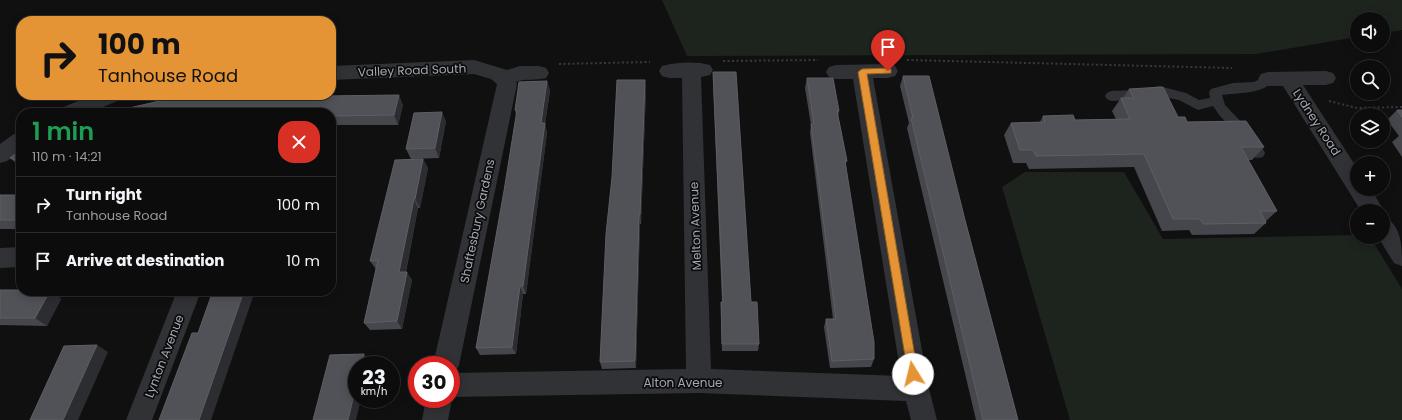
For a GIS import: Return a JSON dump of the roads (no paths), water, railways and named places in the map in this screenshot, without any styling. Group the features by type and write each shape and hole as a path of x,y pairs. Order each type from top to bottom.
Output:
{"street":[{"name":"Valley Road South","path":"336,73 474,67 498,74 505,78"},
{"name":"Melton Avenue","path":"688,70 699,381"},
{"path":"836,72 888,71"},
{"path":"862,72 916,389 924,420"},
{"path":"505,78 520,73 539,73"},
{"name":"Shaftesbury Gardens","path":"448,356 507,84 505,78"},
{"name":"Lydney Road","path":"1268,79 1293,86 1326,78"},
{"name":"Lydney Road","path":"1293,86 1350,175"},
{"path":"80,108 100,100"},
{"path":"0,155 16,144"},
{"path":"1390,237 1402,256"},
{"path":"0,258 16,257"},
{"name":"Lynton Avenue","path":"139,420 187,296"},
{"name":"Alton Avenue","path":"460,385 699,381 916,389"},
{"path":"435,420 437,408"}],"lane":[{"path":"1258,153 1224,113 1216,101 1215,92 1233,88 1256,86 1268,79"},
{"path":"1111,96 1140,95 1159,91 1182,96 1198,105 1216,101"}]}
